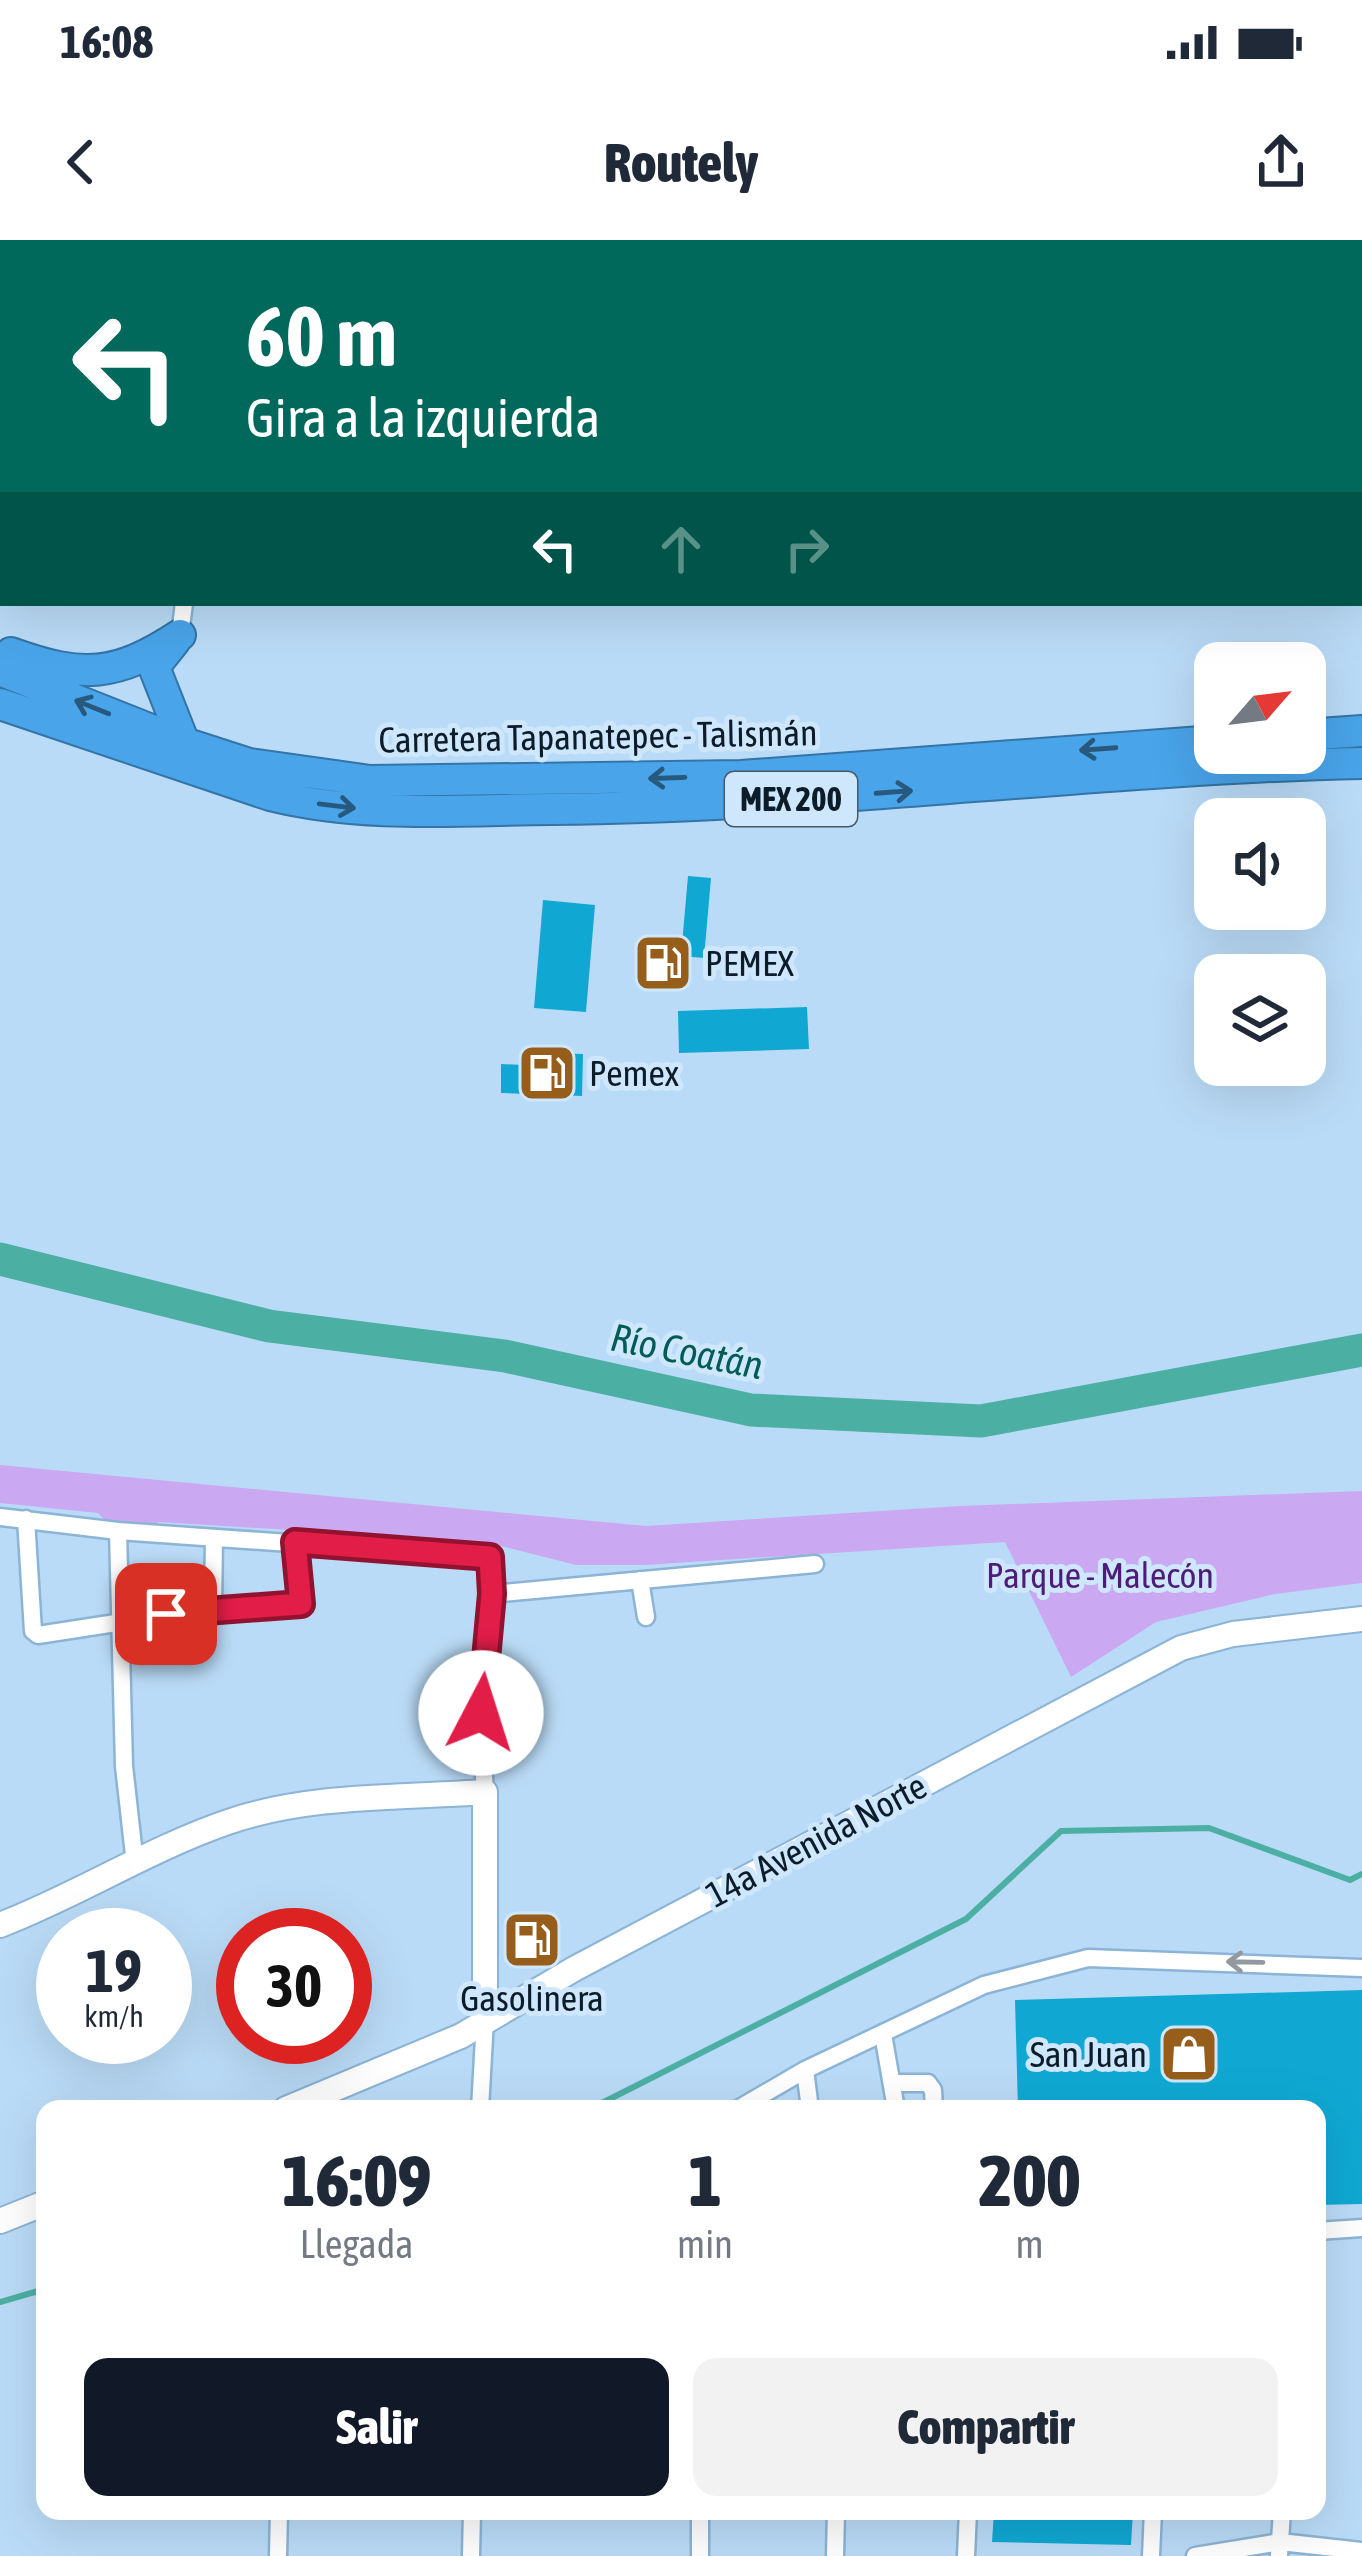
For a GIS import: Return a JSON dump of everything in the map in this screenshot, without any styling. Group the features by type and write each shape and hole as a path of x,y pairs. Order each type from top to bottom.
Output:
{"highway":[{"path":"0,649 49,667 85,673 141,661 180,635"},
{"path":"172,751 154,667 180,635"},
{"name":"Carretera Tapanatepec - Talismán","path":"0,670 172,751"},
{"name":"Carretera Tapanatepec - Talismán","path":"0,704 172,751 236,772 296,801 452,812 742,802 1362,763"},
{"path":"1326,734 1362,731"},
{"name":"Carretera Tapanatepec - Talismán","path":"236,772 370,781 741,776 1194,743"}],"main road":[{"name":"14a Avenida Norte","path":"307,2100 460,2036 528,1994 1181,1648 1233,1634 1362,1619"},
{"path":"0,1925 58,1903 231,1821 279,1810 485,1792 485,2020"},
{"path":"486,1963 528,1994"},
{"path":"0,2221 36,2207"}],"street":[{"path":"180,635 184,606"},
{"path":"0,1517 118,1531 490,1557 492,1594 481,1713 485,1792"},
{"path":"26,1519 32,1631 38,1635 213,1608 301,1604 295,1542"},
{"path":"118,1531 124,1766 135,1864"},
{"path":"213,1608 214,1538"},
{"path":"492,1594 815,1564"},
{"path":"640,1580 646,1617"},
{"path":"753,2100 805,2070 984,1984 1088,1958 1362,1968"},
{"path":"481,2100 485,2020"},
{"path":"883,2034 895,2100"},
{"path":"805,2070 809,2100"},
{"path":"892,2083 928,2083 934,2100"},
{"path":"1326,2230 1362,2228"},
{"path":"278,2556 279,2520"},
{"path":"471,2556 472,2520"},
{"path":"700,2520 700,2556"},
{"path":"835,2556 836,2520"},
{"path":"966,2556 968,2520"},
{"path":"1150,2556 1152,2520"},
{"path":"1195,2556 1279,2549 1362,2551"}],"green space":[{"name":"Parque - Malecón","path":"0,1465 646,1526 960,1506 1362,1491 1362,1583 1275,1594 1156,1622 1071,1677 1005,1542 644,1565 576,1565 485,1542 159,1522 141,1531 113,1528 98,1513 0,1503"}],"building":[{"path":"688,876 711,878 704,958 681,956"},
{"path":"543,900 595,905 586,1012 534,1008"},
{"path":"807,1007 809,1049 679,1053 678,1011"},
{"path":"525,1052 583,1054 582,1096 501,1093 501,1064 524,1065"},
{"name":"San Juan","path":"1362,1990 1362,2204 1326,2205 1326,2100 1018,2100 1015,2000"},
{"path":"993,2520 1132,2520 1131,2545 992,2542"}],"waterway":[{"name":"Río Coatán","path":"0,1259 269,1326 505,1356 751,1410 981,1421 1362,1350"},
{"path":"608,2100 966,1919 1061,1831 1209,1828 1350,1880 1362,1874"},
{"path":"0,2302 36,2292"}],"place":[{"name":"PEMEX","path":"663,963"},
{"name":"Pemex","path":"547,1073"},
{"name":"Gasolinera","path":"532,1940"},
{"name":"San Juan","path":"1189,2054"}],"route":[{"path":"166,1614 301,1604 295,1542 490,1557 492,1594 481,1713"}]}
